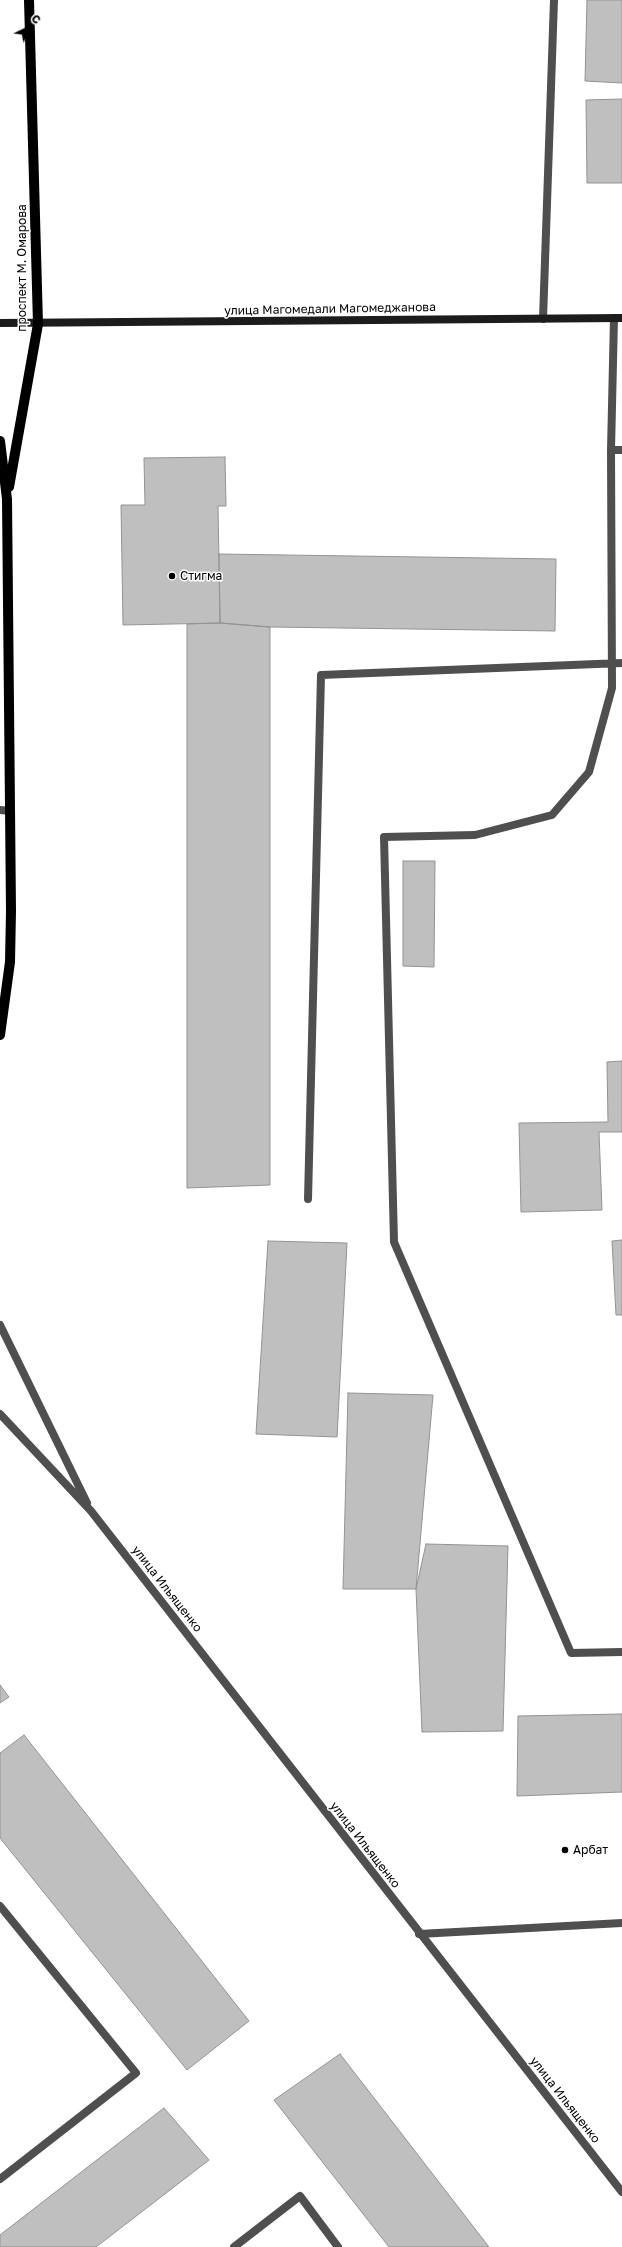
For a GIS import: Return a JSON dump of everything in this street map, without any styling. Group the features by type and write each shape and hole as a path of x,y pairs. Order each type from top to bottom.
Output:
{"main road":[{"name":"проспект М. Омарова","path":"7,499 38,324 29,0"},
{"name":"улица Магомедали Магомеджанова","path":"0,323 38,324 618,318"},
{"path":"0,441 7,499 5,810 10,962 0,1035"}],"street":[{"path":"543,319 554,0"},
{"path":"618,318 611,450 612,688 588,772 552,815 475,835 384,836 394,1242 571,1653 622,1652"},
{"path":"611,450 622,450"},
{"path":"308,1199 321,675 622,663"},
{"path":"0,1325 91,1511"},
{"path":"0,1414 91,1511"},
{"name":"улица Ильященко","path":"91,1511 419,1934 622,2192"},
{"path":"0,1906 136,2073 0,2179"},
{"path":"419,1934 622,1923"},
{"path":"234,2247 300,2196 338,2247"}],"building":[{"path":"587,0 622,0 622,83 585,81"},
{"path":"622,99 622,183 587,183 586,100"},
{"path":"225,457 226,506 218,506 220,623 123,625 121,505 145,505 144,458"},
{"path":"219,554 556,559 555,631 270,627 220,623"},
{"path":"220,623 270,627 270,1185 187,1188 187,624"},
{"path":"403,861 435,861 434,967 403,966"},
{"path":"622,1061 622,1132 599,1132 602,1210 521,1212 519,1123 608,1122 607,1062"},
{"path":"622,1240 622,1315 616,1315 612,1241"},
{"path":"268,1241 347,1243 337,1437 256,1434"},
{"path":"348,1393 433,1395 416,1589 343,1589"},
{"path":"426,1544 508,1546 503,1731 422,1732 416,1589"},
{"path":"0,1685 9,1697 0,1703"},
{"path":"622,1714 622,1792 517,1796 518,1716"},
{"path":"24,1735 249,2021 187,2070 0,1838 0,1753"},
{"path":"340,2054 489,2247 389,2247 274,2100"},
{"path":"164,2108 209,2160 96,2247 0,2247 0,2235"}],"place":[{"name":"Стигма","path":"172,576"},
{"name":"Арбат","path":"565,1850"}]}
